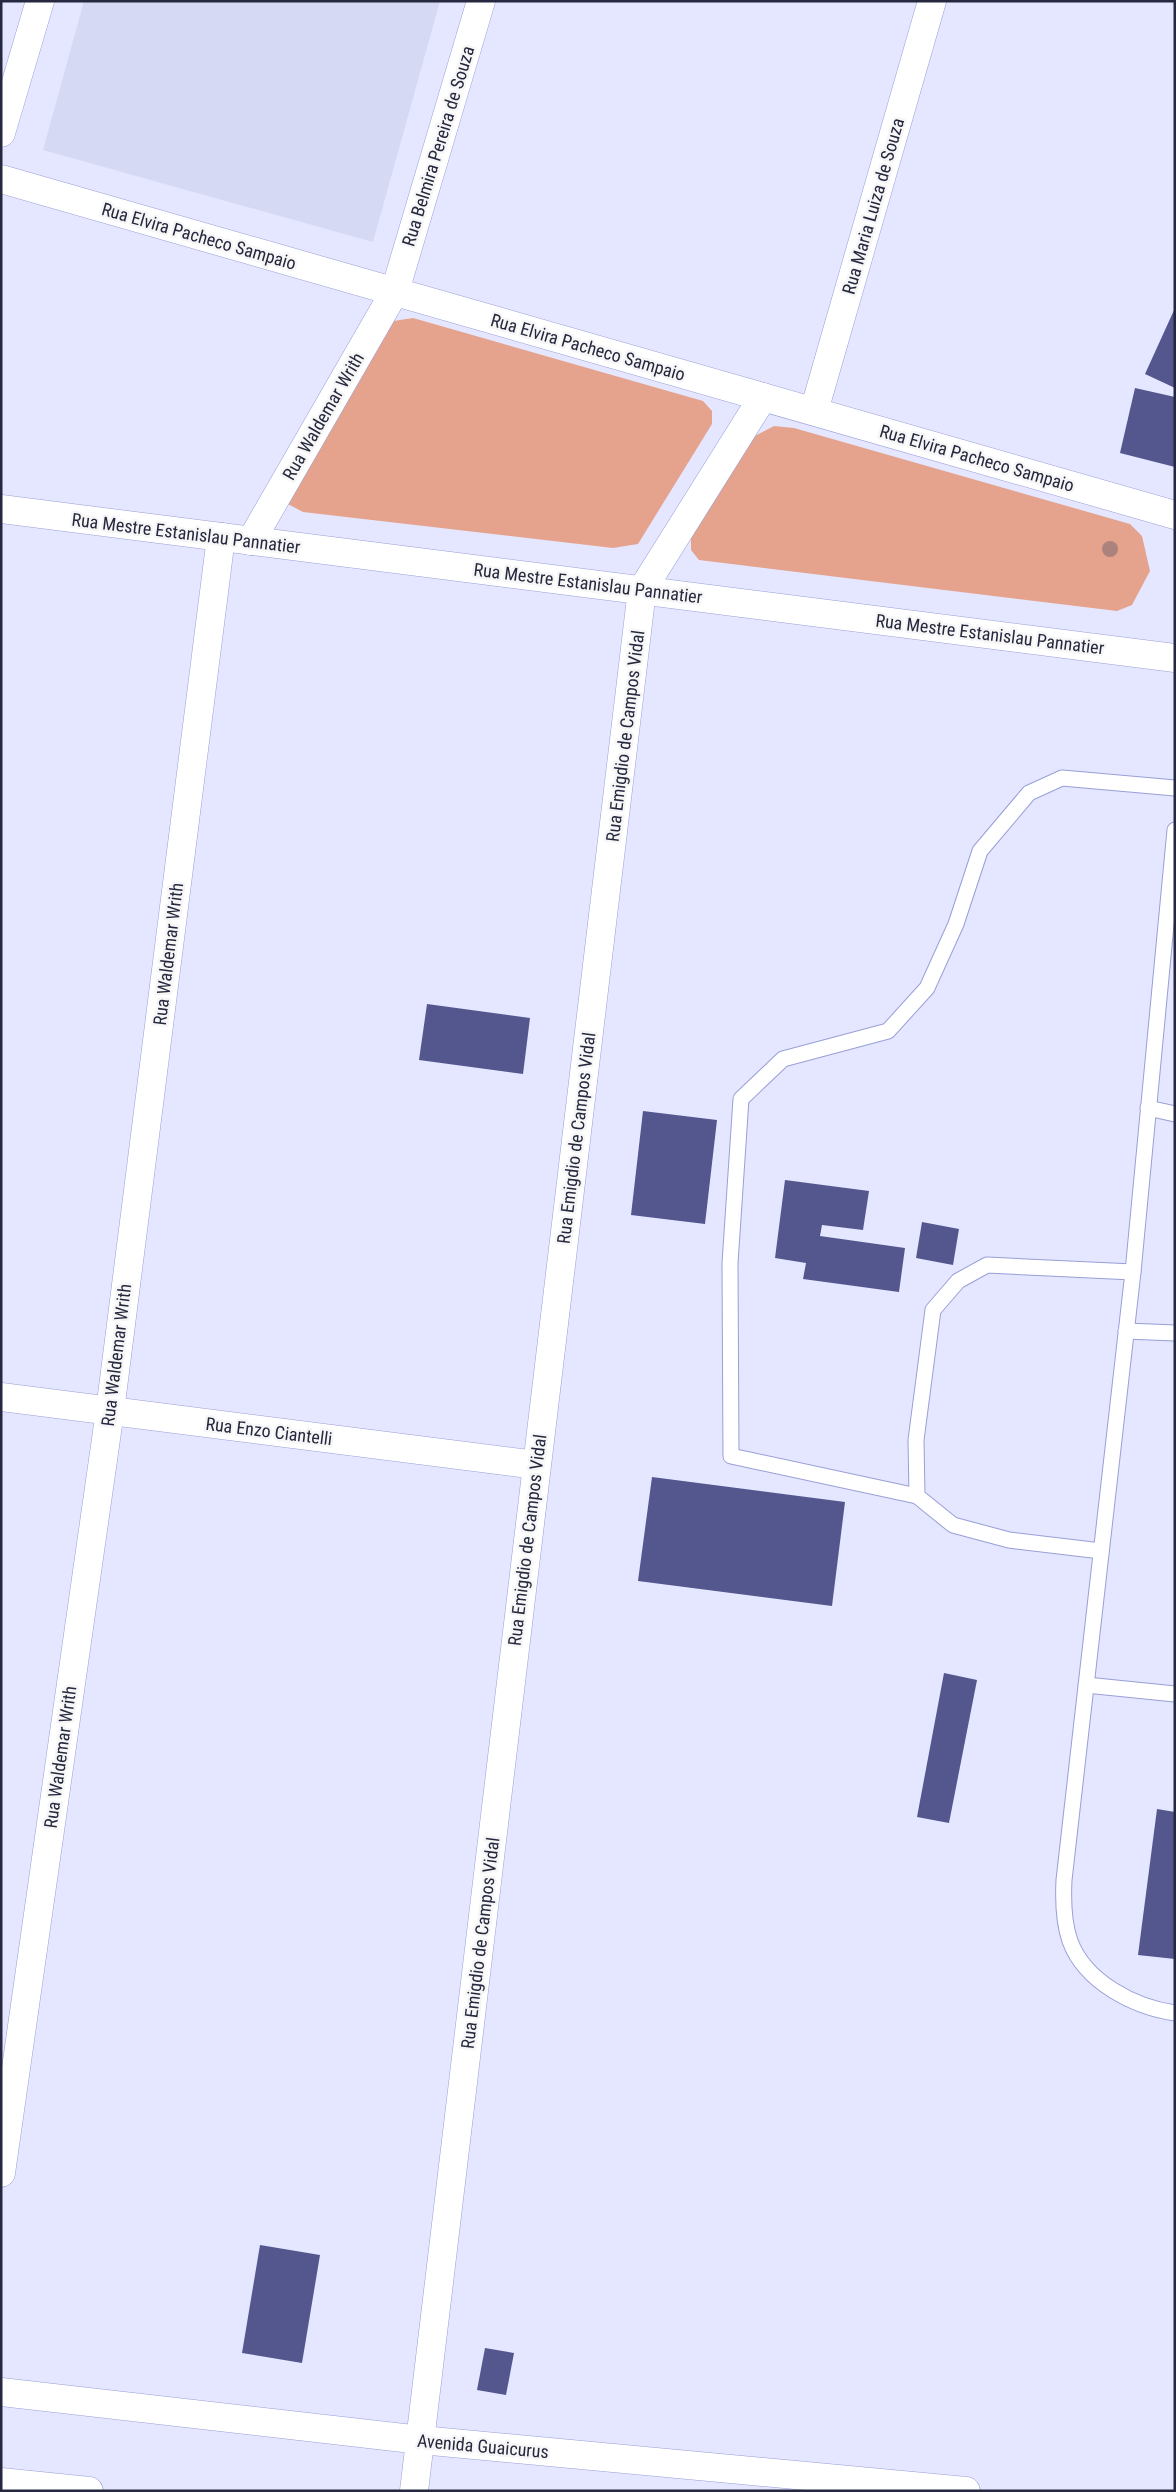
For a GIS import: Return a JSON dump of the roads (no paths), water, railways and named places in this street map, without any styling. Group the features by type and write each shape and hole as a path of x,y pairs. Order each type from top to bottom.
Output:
{"street":[{"path":"1,133 40,1"},
{"name":"Rua Belmira Pereira de Souza","path":"395,291 481,1"},
{"name":"Rua Maria Luiza de Souza","path":"814,411 932,1"},
{"name":"Rua Elvira Pacheco Sampaio","path":"1,179 1175,515"},
{"name":"Rua Waldemar Writh","path":"251,541 395,291"},
{"path":"642,590 763,397"},
{"name":"Rua Mestre Estanislau Pannatier","path":"1,509 1175,658"},
{"name":"Rua Waldemar Writh","path":"1,2173 110,1411 221,537"},
{"name":"Rua Emigdio de Campos Vidal","path":"414,2491 642,590"},
{"name":"Rua Enzo Ciantelli","path":"1,1397 536,1465"},
{"name":"Avenida Guaicurus","path":"1,2392 421,2440 966,2491"},
{"path":"1,2482 89,2491"}],"lane":[{"path":"1101,1551 1009,1540 953,1524 917,1496 730,1456 730,1263 741,1099 783,1059 888,1031 927,988 956,924 980,850 1029,793 1062,778 1175,788"},
{"path":"1175,830 1126,1331 1064,1880 1063,1907 1071,1942 1089,1971 1122,1996 1175,2013"},
{"path":"1148,1108 1175,1114"},
{"path":"917,1496 916,1440 933,1310 958,1281 987,1265 1132,1272"},
{"path":"1126,1331 1175,1333"},
{"path":"1086,1685 1175,1694"}]}
